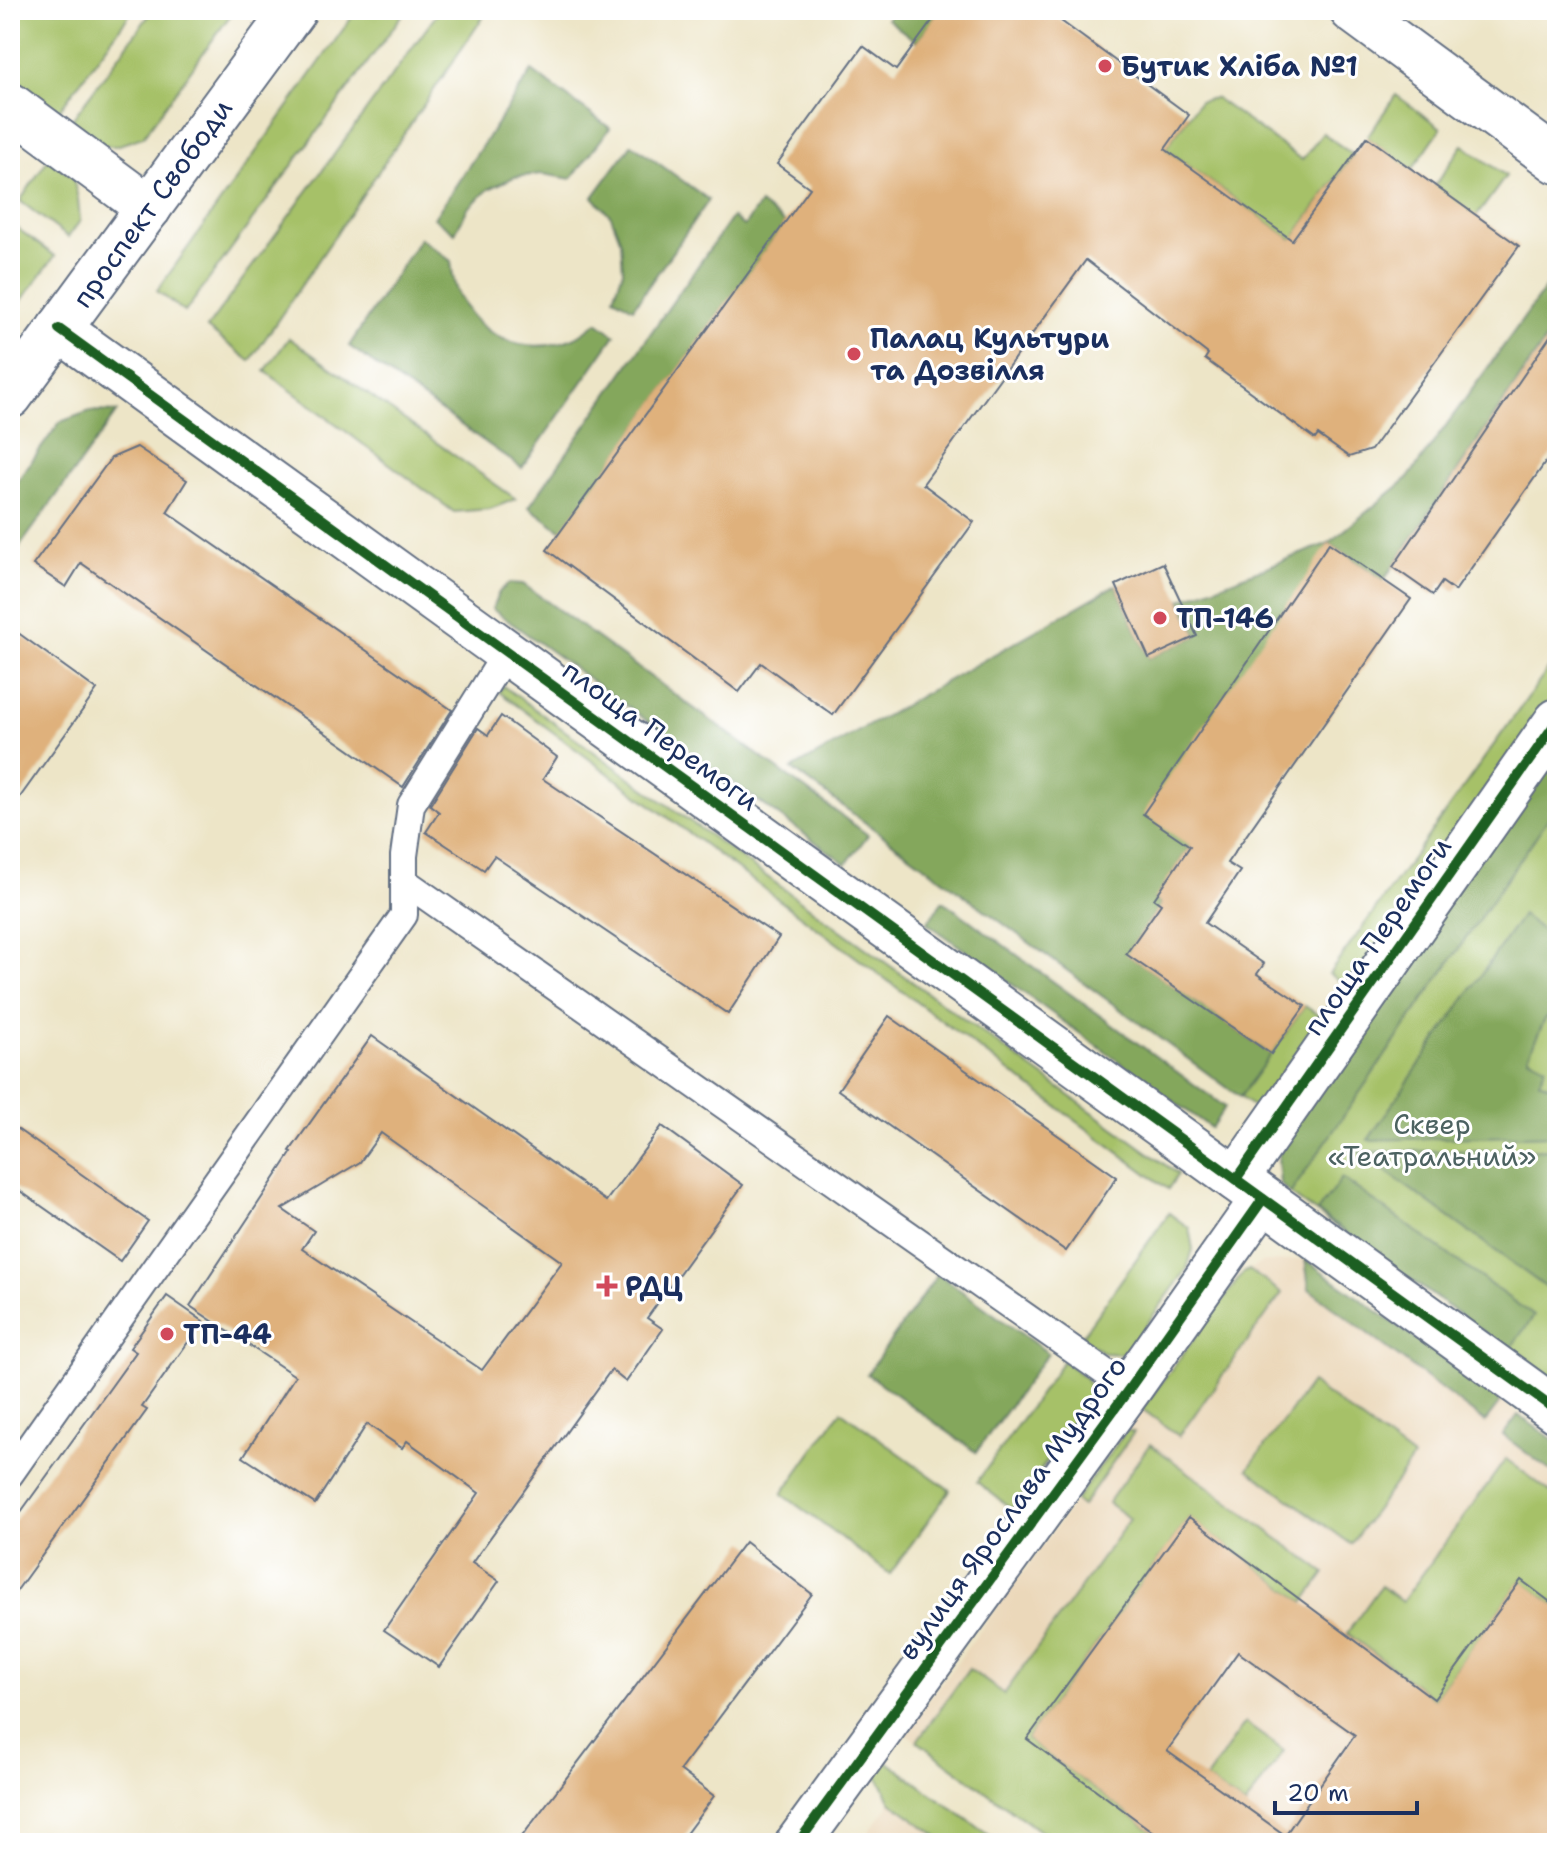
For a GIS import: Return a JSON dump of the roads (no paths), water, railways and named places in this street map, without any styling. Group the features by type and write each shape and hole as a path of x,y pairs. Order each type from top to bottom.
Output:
{"street":[{"name":"проспект Свободи","path":"10,396 294,10"},
{"path":"1352,10 1557,161"},
{"path":"10,105 149,208"},
{"name":"площа Перемоги","path":"59,329 1557,1411"},
{"name":"площа Перемоги","path":"1249,1189 1557,721"},
{"name":"вулиця Ярослава Мудрого","path":"798,1843 1129,1389 1249,1189"}],"lane":[{"path":"10,1474 404,915 404,856 411,805 506,653"},
{"path":"404,881 1129,1389"}],"place":[{"name":"Бутик Хліба №1","path":"1105,66"},
{"name":"Палац Культури та Дозвілля","path":"854,354"},
{"name":"ТП-146","path":"1160,618"},
{"name":"РДЦ","path":"607,1286"},
{"name":"ТП-44","path":"167,1334"}],"park label":[{"name":"Сквер «Театральний»","path":"1432,1140"}]}
